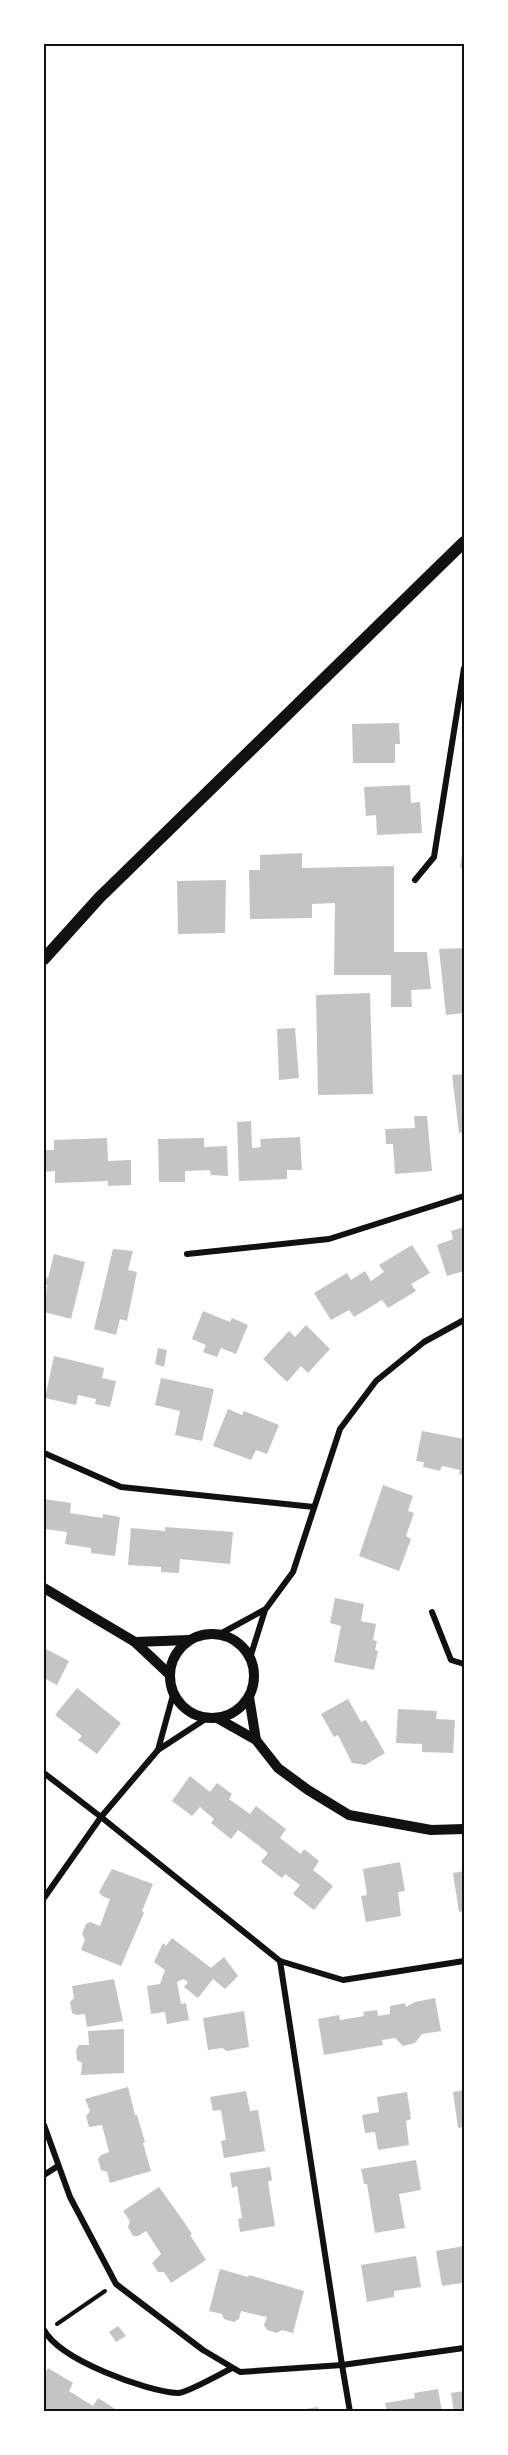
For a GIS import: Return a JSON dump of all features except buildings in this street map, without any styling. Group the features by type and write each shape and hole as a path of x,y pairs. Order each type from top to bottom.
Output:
{"main road":[{"path":"44,959 99,898 463,546"}],"street":[{"path":"415,880 434,857 465,668"},
{"path":"187,1254 329,1239 465,1196"},
{"path":"250,1658 265,1610 293,1572 340,1429 376,1381 424,1342 465,1320"},
{"path":"44,1453 121,1487 314,1507"},
{"path":"44,1588 135,1642 169,1674"},
{"path":"44,1596 67,1602"},
{"path":"220,1634 265,1610"},
{"path":"432,1612 451,1660 465,1664"},
{"path":"135,1642 189,1640 210,1634 220,1634 243,1647 250,1658 254,1678 249,1697 256,1740"},
{"path":"158,1750 173,1695 169,1674 172,1661 179,1649 189,1640"},
{"path":"173,1695 182,1707 194,1714 212,1718 256,1740 278,1768 349,1815 431,1830 465,1829"},
{"path":"44,1898 101,1817 158,1750 212,1718 235,1711 249,1697"},
{"path":"44,1773 280,1961 343,1980 465,1961"},
{"path":"280,1961 350,2412"},
{"path":"44,2125 70,2197 116,2284 203,2350 232,2368 240,2372 342,2365 465,2348"},
{"path":"44,2175 58,2166"},
{"path":"44,2332 76,2359 119,2379 180,2393 232,2368"}],"path":[{"path":"44,2332 116,2284"}]}
